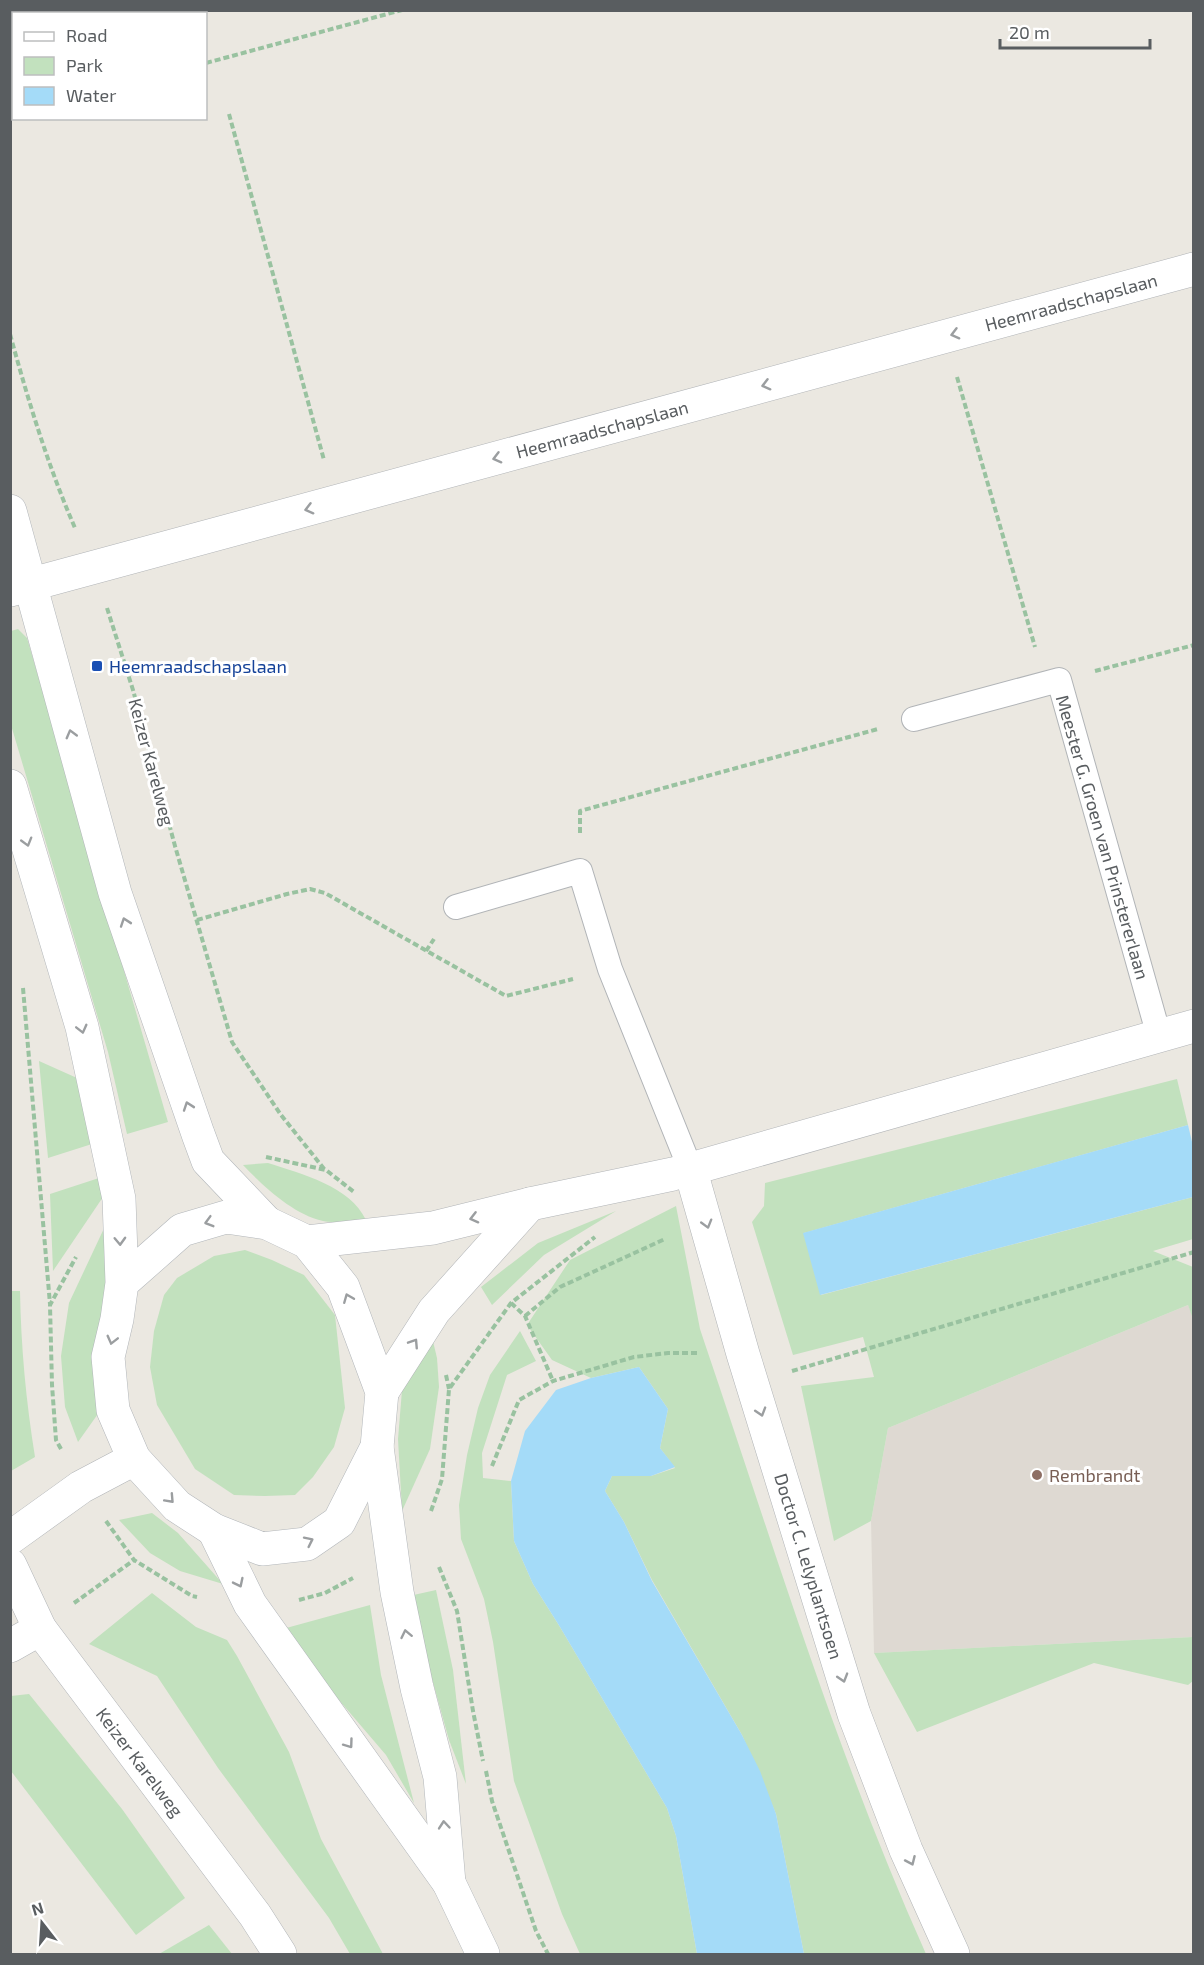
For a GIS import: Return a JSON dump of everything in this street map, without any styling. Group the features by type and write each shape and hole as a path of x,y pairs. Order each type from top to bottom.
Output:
{"street":[{"name":"Heemraadschapslaan","path":"20,587 1194,269"},
{"path":"10,511 20,587 115,893 198,1134 208,1161 267,1223"},
{"path":"10,786 82,1027 119,1199 122,1283 108,1357 113,1410 134,1459 177,1506 214,1530 262,1549 306,1545 339,1522 377,1447"},
{"path":"307,1242 433,1228 690,1168 1194,1026"},
{"name":"Doctor C. Lelyplantsoen","path":"690,1168 748,1368 854,1714 906,1850 953,1954"},
{"path":"382,1392 434,1311 531,1204"},
{"path":"122,1283 182,1230 226,1217 267,1223 307,1242 343,1287 382,1392 377,1447 397,1592 417,1688 440,1777 449,1883"},
{"path":"10,1538 81,1486 134,1459"},
{"path":"214,1530 250,1604 279,1648 449,1883 483,1954"},
{"name":"Keizer Karelweg","path":"10,1565 40,1629 255,1915 280,1954"},
{"path":"10,1646 40,1629"}],"lane":[{"name":"Meester G. Groen van Prinstererlaan","path":"914,719 1053,682 1159,1035"},
{"path":"456,907 580,871 610,969 690,1168"}],"path":[{"path":"207,63 402,10"},
{"path":"229,114 335,502"},
{"name":"Keizer Karelweg","path":"10,334 62,498 111,618 232,1042 281,1115 326,1170"},
{"path":"945,336 1053,682 1194,645"},
{"path":"580,871 580,811 914,719"},
{"path":"197,920 310,889 325,893 506,996 610,969"},
{"path":"23,985 50,1305"},
{"path":"525,1316 560,1287 636,1251 706,1222"},
{"path":"428,1520 442,1479 448,1389 511,1303 600,1233"},
{"path":"492,1466 519,1400 553,1381 634,1357 668,1353 748,1368 1194,1251"},
{"path":"511,1303 525,1316 553,1381"},
{"path":"40,1629 134,1560"},
{"path":"437,1560 457,1611 473,1711 492,1801 536,1930 548,1954"}],"shaded area":[{"name":"Rembrandt","path":"1188,1305 1194,1319 1193,1637 874,1653 871,1521 888,1428"}],"green space":[{"path":"18,629 27,638 168,1122 127,1134 108,1052 11,725 11,631"},
{"path":"39,1061 77,1078 92,1144 48,1158"},
{"path":"1177,1079 1188,1125 804,1233 821,1295 1193,1197 1193,1239 1153,1251 1193,1267 1193,1319 1188,1305 888,1428 871,1521 834,1541 801,1386 874,1377 863,1337 793,1355 752,1222 764,1206 765,1183"},
{"path":"268,1163 310,1177 337,1190 359,1208 366,1220 328,1222 290,1206 270,1191 243,1165"},
{"path":"99,1178 103,1197 53,1271 50,1194"},
{"path":"676,1206 700,1329 836,1729 894,1880 926,1954 804,1954 776,1814 742,1735 652,1580 624,1522 605,1491 612,1476 651,1476 675,1468 660,1448 668,1409 639,1367 591,1378 552,1360 527,1325 570,1260"},
{"path":"616,1211 544,1255 492,1305 481,1287 538,1243"},
{"path":"107,1222 110,1276 95,1341 100,1411 78,1442 65,1407 61,1356 69,1303"},
{"path":"245,1250 304,1275 335,1315 345,1408 334,1447 313,1477 295,1495 234,1495 195,1469 157,1405 150,1367 154,1331 164,1295 177,1278 214,1256"},
{"path":"11,1291 20,1291 25,1374 35,1457 11,1471"},
{"path":"520,1331 536,1361 507,1375 482,1453 483,1478 511,1481 514,1541 533,1584 667,1808 676,1836 697,1954 580,1954 562,1914 514,1781 493,1642 484,1599 461,1539 459,1505 478,1408 490,1375"},
{"path":"431,1333 437,1358 439,1387 430,1449 402,1511 398,1439 403,1378"},
{"path":"152,1513 178,1533 223,1584 180,1571 150,1553 119,1520"},
{"path":"436,1590 453,1670 466,1784 449,1740 409,1596"},
{"path":"152,1593 196,1627 227,1640 289,1752 321,1839 383,1954 350,1954 329,1918 218,1768 157,1676 89,1644"},
{"path":"370,1605 381,1675 414,1803 386,1755 279,1630"},
{"path":"1193,1637 1193,1681 1188,1685 1094,1663 917,1732 874,1653"},
{"path":"29,1694 122,1809 185,1898 136,1935 11,1771 11,1696"},
{"path":"209,1925 232,1954 159,1954"}],"water":[{"path":"1188,1125 1193,1146 1193,1197 820,1295 803,1233"},
{"path":"639,1367 668,1409 660,1448 675,1467 651,1476 612,1476 605,1491 624,1522 652,1581 742,1735 760,1771 776,1814 804,1954 697,1954 676,1836 667,1808 533,1584 514,1541 511,1481 525,1431 556,1390 591,1378"}],"place":[{"name":"Heemraadschapslaan","path":"97,666"},
{"name":"Rembrandt","path":"1037,1475"}]}
